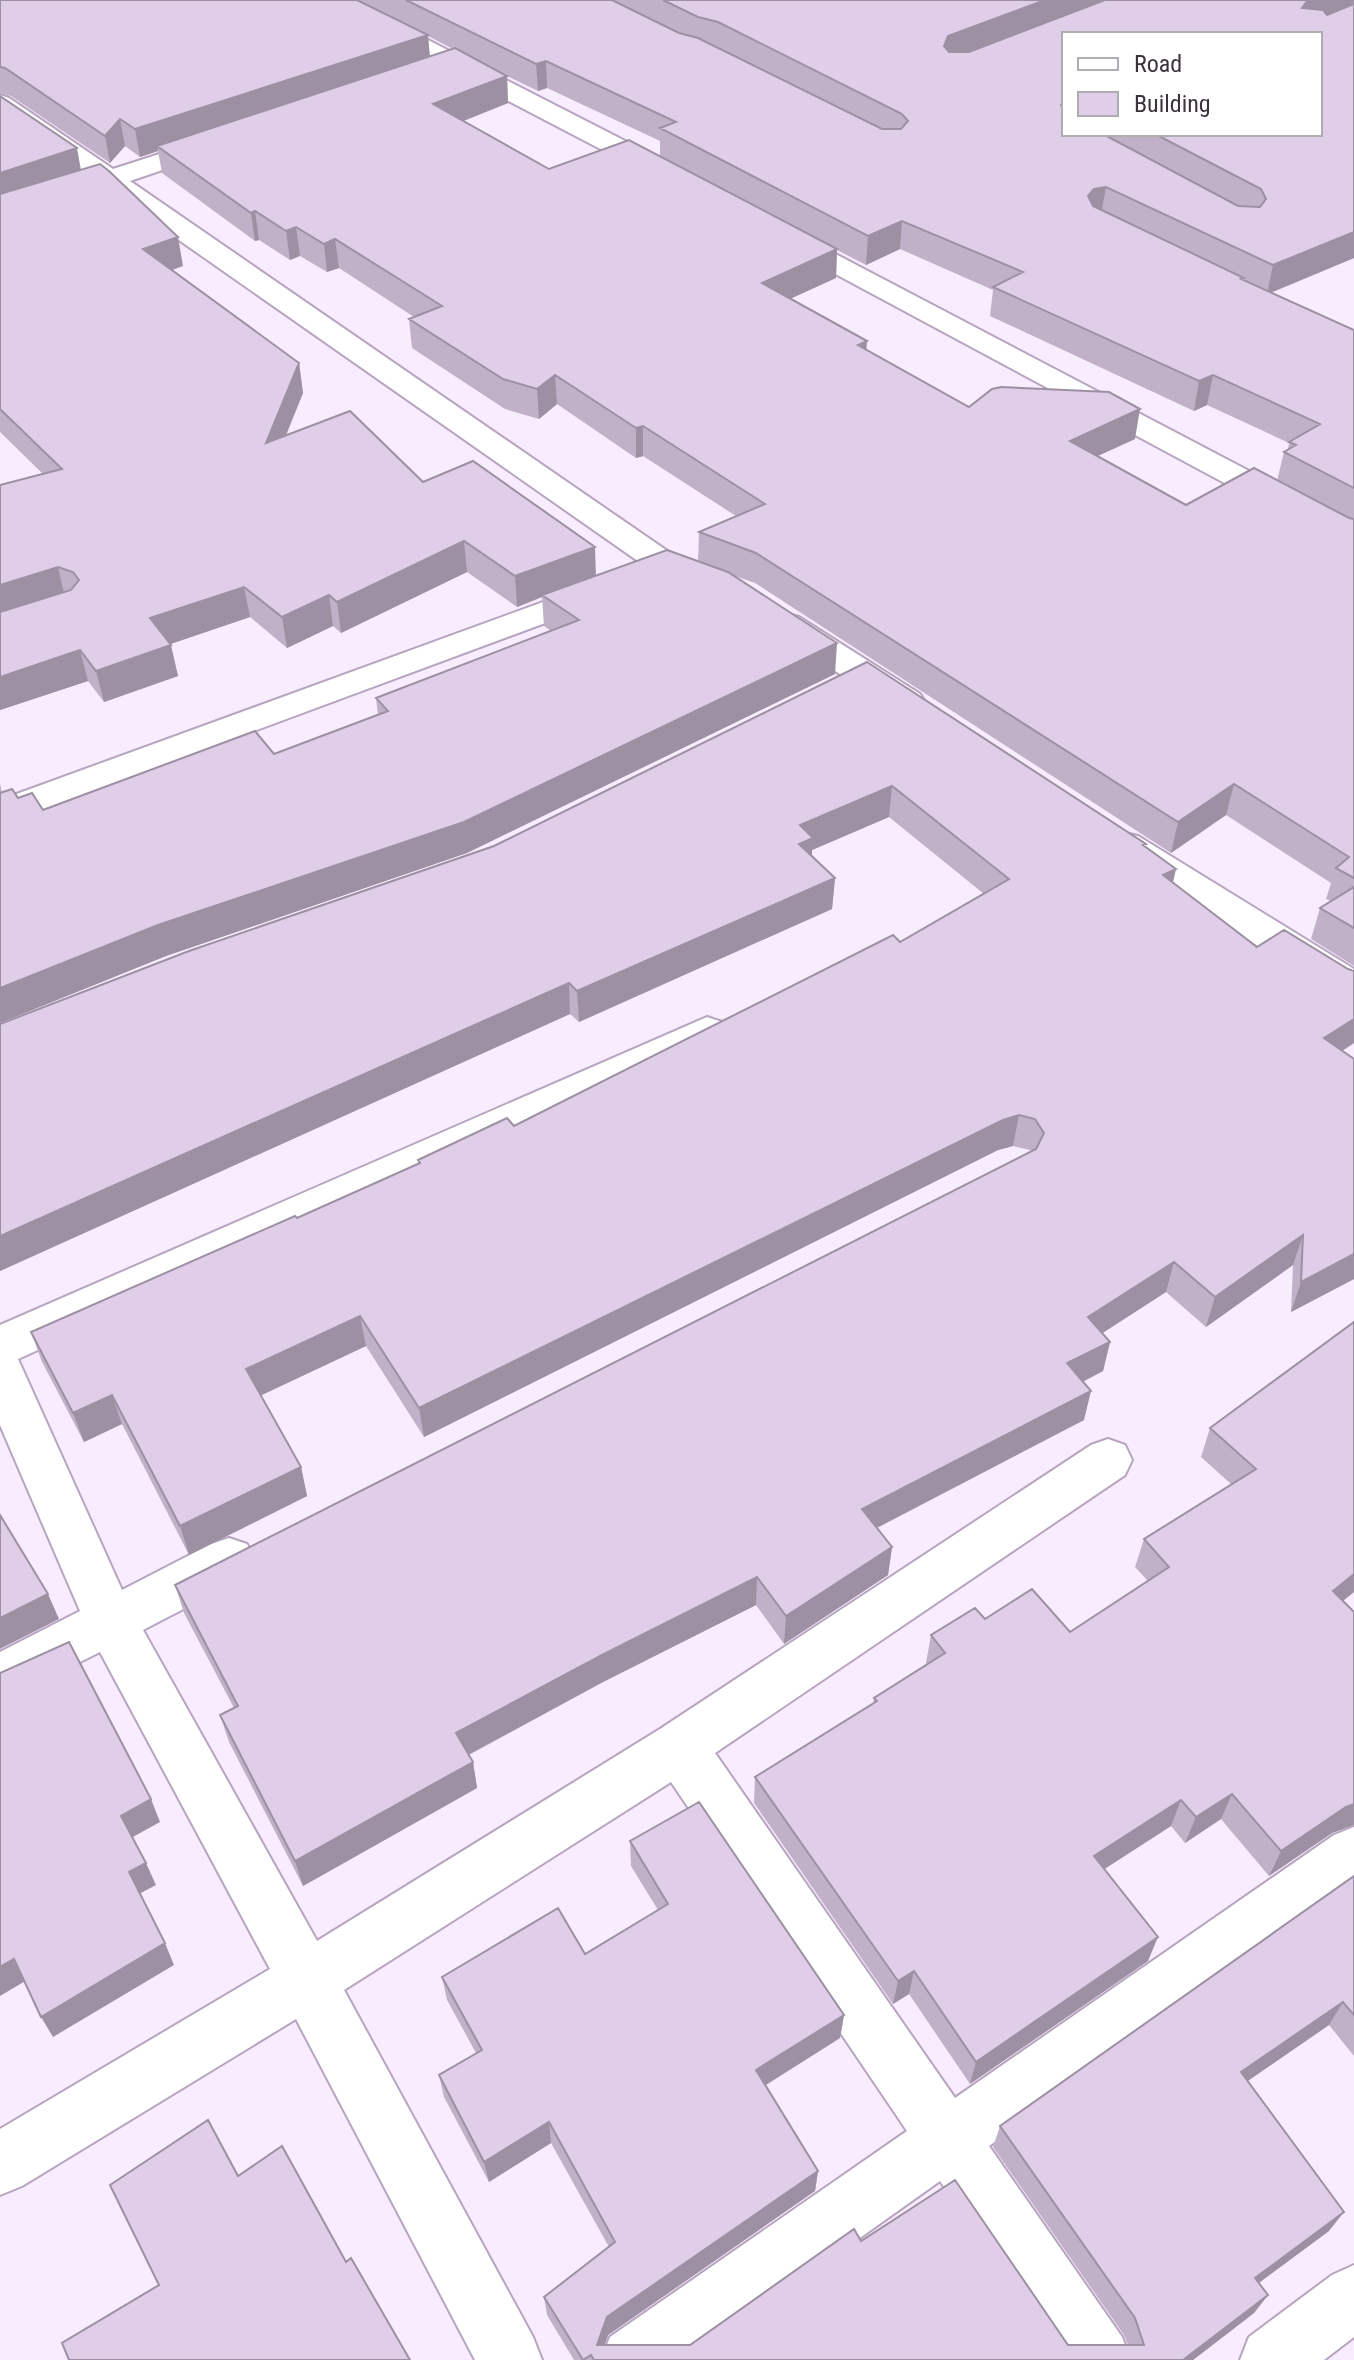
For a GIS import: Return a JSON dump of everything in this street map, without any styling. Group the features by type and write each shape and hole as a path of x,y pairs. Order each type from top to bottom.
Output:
{"street":[{"path":"332,0 459,63 696,189"},
{"path":"430,73 459,63"},
{"path":"0,103 667,566 752,601 931,717"},
{"path":"0,215 240,136"},
{"path":"766,226 1354,539"},
{"path":"0,813 667,566"},
{"path":"824,696 867,675"},
{"path":"1099,827 1354,988"},
{"path":"0,1346 739,1018"},
{"path":"0,1370 110,1620 510,2360"},
{"path":"0,2164 307,1980 679,1747 1108,1460"},
{"path":"0,1678 266,1542"},
{"path":"679,1747 1099,2360"},
{"path":"633,2360 1354,1854"},
{"path":"1272,2360 1354,2297"}],"building":[{"path":"0,0 357,0 428,35 135,129 120,119 105,136 0,67"},
{"path":"406,0 612,0 679,33 698,38 882,129 901,129 908,121 902,114 718,22 698,17 663,0 1045,0 948,36 944,46 949,52 969,52 1105,0 1308,0 1302,8 1323,10 1327,15 1354,4 1354,232 1273,265 1106,187 1094,189 1088,196 1093,206 1244,278 1241,279 1354,330 1354,488 1284,452 1296,445 1289,442 1320,424 1213,375 1199,381 993,287 1023,272 902,221 868,236 660,128 676,122 546,61 536,64"},
{"path":"455,48 507,76 433,104 549,169 629,140 837,249 762,283 867,341 858,345 969,407 992,389 1001,387 1109,392 1140,409 1070,441 1186,505 1254,468 1354,519 1354,878 1336,868 1349,857 1234,784 1178,822 756,553 699,532 765,504 643,426 636,428 555,375 537,389 503,379 409,319 442,306 335,239 324,244 296,227 286,231 255,211 251,213 157,146"},
{"path":"0,96 77,148 0,173"},
{"path":"100,164 178,237 143,249 299,363 266,443 350,411 423,482 473,461 595,547 515,576 464,541 337,602 329,595 282,617 244,587 150,618 171,645 96,671 80,650 0,677 0,612 71,590 79,580 73,572 58,567 0,585 0,485 62,469 0,409 0,194"},
{"path":"667,550 728,572 837,643 464,822 158,925 0,988 0,793 12,789 18,798 32,793 43,810 255,731 274,754 388,711 376,698 579,620 542,595"},
{"path":"867,662 1146,844 1143,845 1176,869 1163,875 1257,947 1284,930 1354,971 1354,1019 1324,1038 1354,1059 1354,1254 1301,1282 1303,1235 1215,1297 1174,1262 1088,1317 1110,1342 1067,1363 1091,1391 862,1509 892,1547 786,1616 757,1577 602,1655 456,1733 473,1762 295,1861 220,1715 238,1706 175,1585 1036,1149 1044,1133 1035,1119 1019,1115 1003,1120 419,1408 360,1316 246,1369 301,1467 180,1526 112,1395 73,1413 31,1332 420,1163 418,1160 507,1118 514,1126 893,935 900,942 1009,879 892,786 800,825 813,838 799,844 835,878 577,991 569,983 0,1236 0,1024 189,951 494,846"},
{"path":"1354,887 1354,928 1320,908"},
{"path":"1354,1322 1354,1574 1333,1591 1354,1612 1354,1804 1281,1851 1232,1794 1196,1817 1181,1800 1094,1856 1158,1937 976,2062 914,1971 898,1981 755,1777 877,1701 874,1698 945,1653 931,1635 975,1608 985,1619 1032,1589 1070,1632 1169,1567 1144,1539 1256,1469 1210,1428"},
{"path":"0,1515 48,1594 0,1618"},
{"path":"69,1642 151,1799 121,1816 146,1863 129,1872 165,1943 41,2017 14,1959 0,1967 0,1673"},
{"path":"699,1802 844,2015 756,2070 818,2171 607,2317 597,2345 690,2345 854,2229 861,2241 955,2180 1068,2345 1144,2345 1135,2318 1000,2126 1354,1876 1354,2015 1343,2002 1241,2072 1344,2212 1255,2278 1268,2295 1183,2360 594,2360 591,2355 583,2360 544,2297 615,2242 549,2122 484,2162 439,2075 482,2050 442,1977 558,1908 585,1954 668,1904 630,1841"},
{"path":"208,2120 238,2176 282,2146 346,2262 351,2258 410,2360 69,2360 62,2343 159,2285 110,2185"}]}
